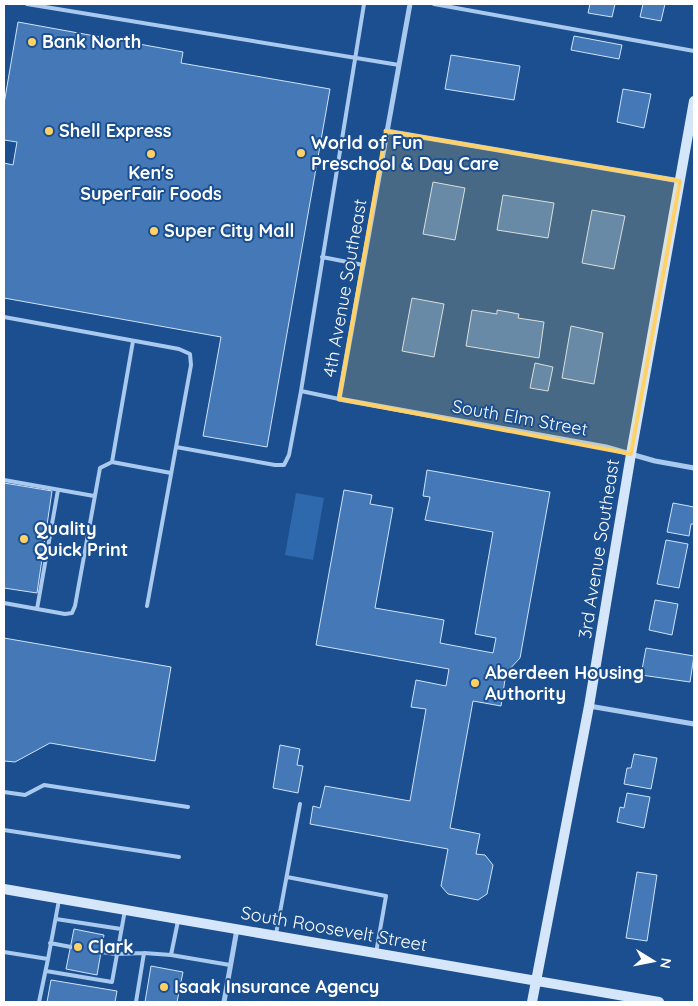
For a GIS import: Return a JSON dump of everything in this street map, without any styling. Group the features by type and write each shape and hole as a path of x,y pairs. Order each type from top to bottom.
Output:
{"street":[{"name":"4th Avenue Southeast","path":"339,399 410,4"},
{"name":"3rd Avenue Southeast","path":"532,1002 589,706 631,454 694,102"},
{"path":"386,130 680,180"},
{"name":"South Elm Street","path":"339,399 606,447 655,461 694,468"},
{"path":"589,706 694,724"},
{"name":"South Roosevelt Street","path":"4,889 659,1002"},
{"path":"224,1002 237,929"}],"lane":[{"path":"27,4 398,65"},
{"path":"176,447 275,465 284,465 290,455 364,4"},
{"path":"434,4 694,51"},
{"path":"322,257 363,264"},
{"path":"4,317 179,349 190,354 192,365 147,606"},
{"path":"112,462 133,341"},
{"path":"301,391 339,399"},
{"path":"4,604 65,614 72,613 75,606 100,468 112,462 171,473"},
{"path":"4,480 94,496"},
{"path":"37,609 58,490"},
{"path":"4,792 26,795 44,785 188,807"},
{"path":"276,936 300,804"},
{"path":"4,830 179,857"},
{"path":"287,877 386,896 376,953"},
{"path":"39,1002 59,898"},
{"path":"46,972 112,982 125,910"},
{"path":"56,919 120,930"},
{"path":"171,955 178,919"},
{"path":"50,943 71,947"},
{"path":"4,952 48,959"},
{"path":"101,952 171,955 230,965"},
{"path":"136,1002 144,953"}],"highlighted area":[{"path":"386,131 680,181 631,454 339,399"}],"shaded area":[{"path":"296,493 324,498 313,560 285,555"}],"building":[{"path":"590,4 615,4 612,17 588,13"},
{"path":"643,4 665,4 661,21 640,17"},
{"name":"Super City Mall","path":"18,22 183,52 181,63 330,89 267,447 203,436 221,337 4,298 4,163 13,165 17,142 4,140 4,104"},
{"path":"574,36 622,45 619,59 571,50"},
{"path":"451,55 520,66 514,100 445,89"},
{"path":"623,89 651,94 644,128 617,122"},
{"path":"433,182 465,188 455,240 423,234"},
{"path":"503,195 554,203 548,238 497,230"},
{"path":"592,210 625,216 614,269 582,263"},
{"path":"412,298 444,304 434,357 402,351"},
{"path":"472,310 497,314 497,310 519,314 518,318 544,322 539,358 466,346"},
{"path":"571,326 603,333 594,384 562,378"},
{"path":"535,363 553,367 548,391 530,388"},
{"name":"Aberdeen Housing Authority","path":"427,470 550,492 520,658 506,673 501,706 473,701 450,828 480,834 476,854 485,855 493,865 487,894 478,900 448,894 441,886 448,849 310,824 313,806 320,808 325,786 410,801 426,709 411,707 416,680 446,686 449,669 316,645 344,490 372,495 370,504 393,508 375,608 444,620 440,643 493,653 496,638 475,634 493,532 425,520 430,497 423,496"},
{"name":"Quality Quick Print","path":"4,483 52,491 37,593 4,588"},
{"path":"673,503 694,507 694,524 691,524 689,536 667,532"},
{"path":"666,540 688,544 679,588 657,584"},
{"path":"655,600 678,604 672,635 649,630"},
{"path":"4,638 171,667 155,761 50,743 15,762 4,761"},
{"path":"646,648 694,656 690,682 641,675"},
{"path":"280,745 300,749 297,765 303,766 298,793 273,788"},
{"path":"634,754 657,758 651,789 624,784 627,768 631,768"},
{"path":"627,793 650,797 644,828 617,822 620,807 624,808"},
{"path":"637,872 657,875 647,941 626,938"},
{"path":"74,929 104,935 97,975 66,969"},
{"name":"Isaak Insurance Agency","path":"151,966 183,972 177,1002 145,1002"},
{"path":"51,980 117,991 115,1002 47,1002"}],"place":[{"name":"Bank North","path":"32,42"},
{"name":"Shell Express","path":"49,131"},
{"name":"World of Fun Preschool & Day Care","path":"301,153"},
{"name":"Ken's SuperFair Foods","path":"151,154"},
{"name":"Super City Mall","path":"154,231"},
{"name":"Quality Quick Print","path":"24,539"},
{"name":"Aberdeen Housing Authority","path":"475,683"},
{"name":"Clark","path":"78,947"},
{"name":"Isaak Insurance Agency","path":"164,987"}]}
